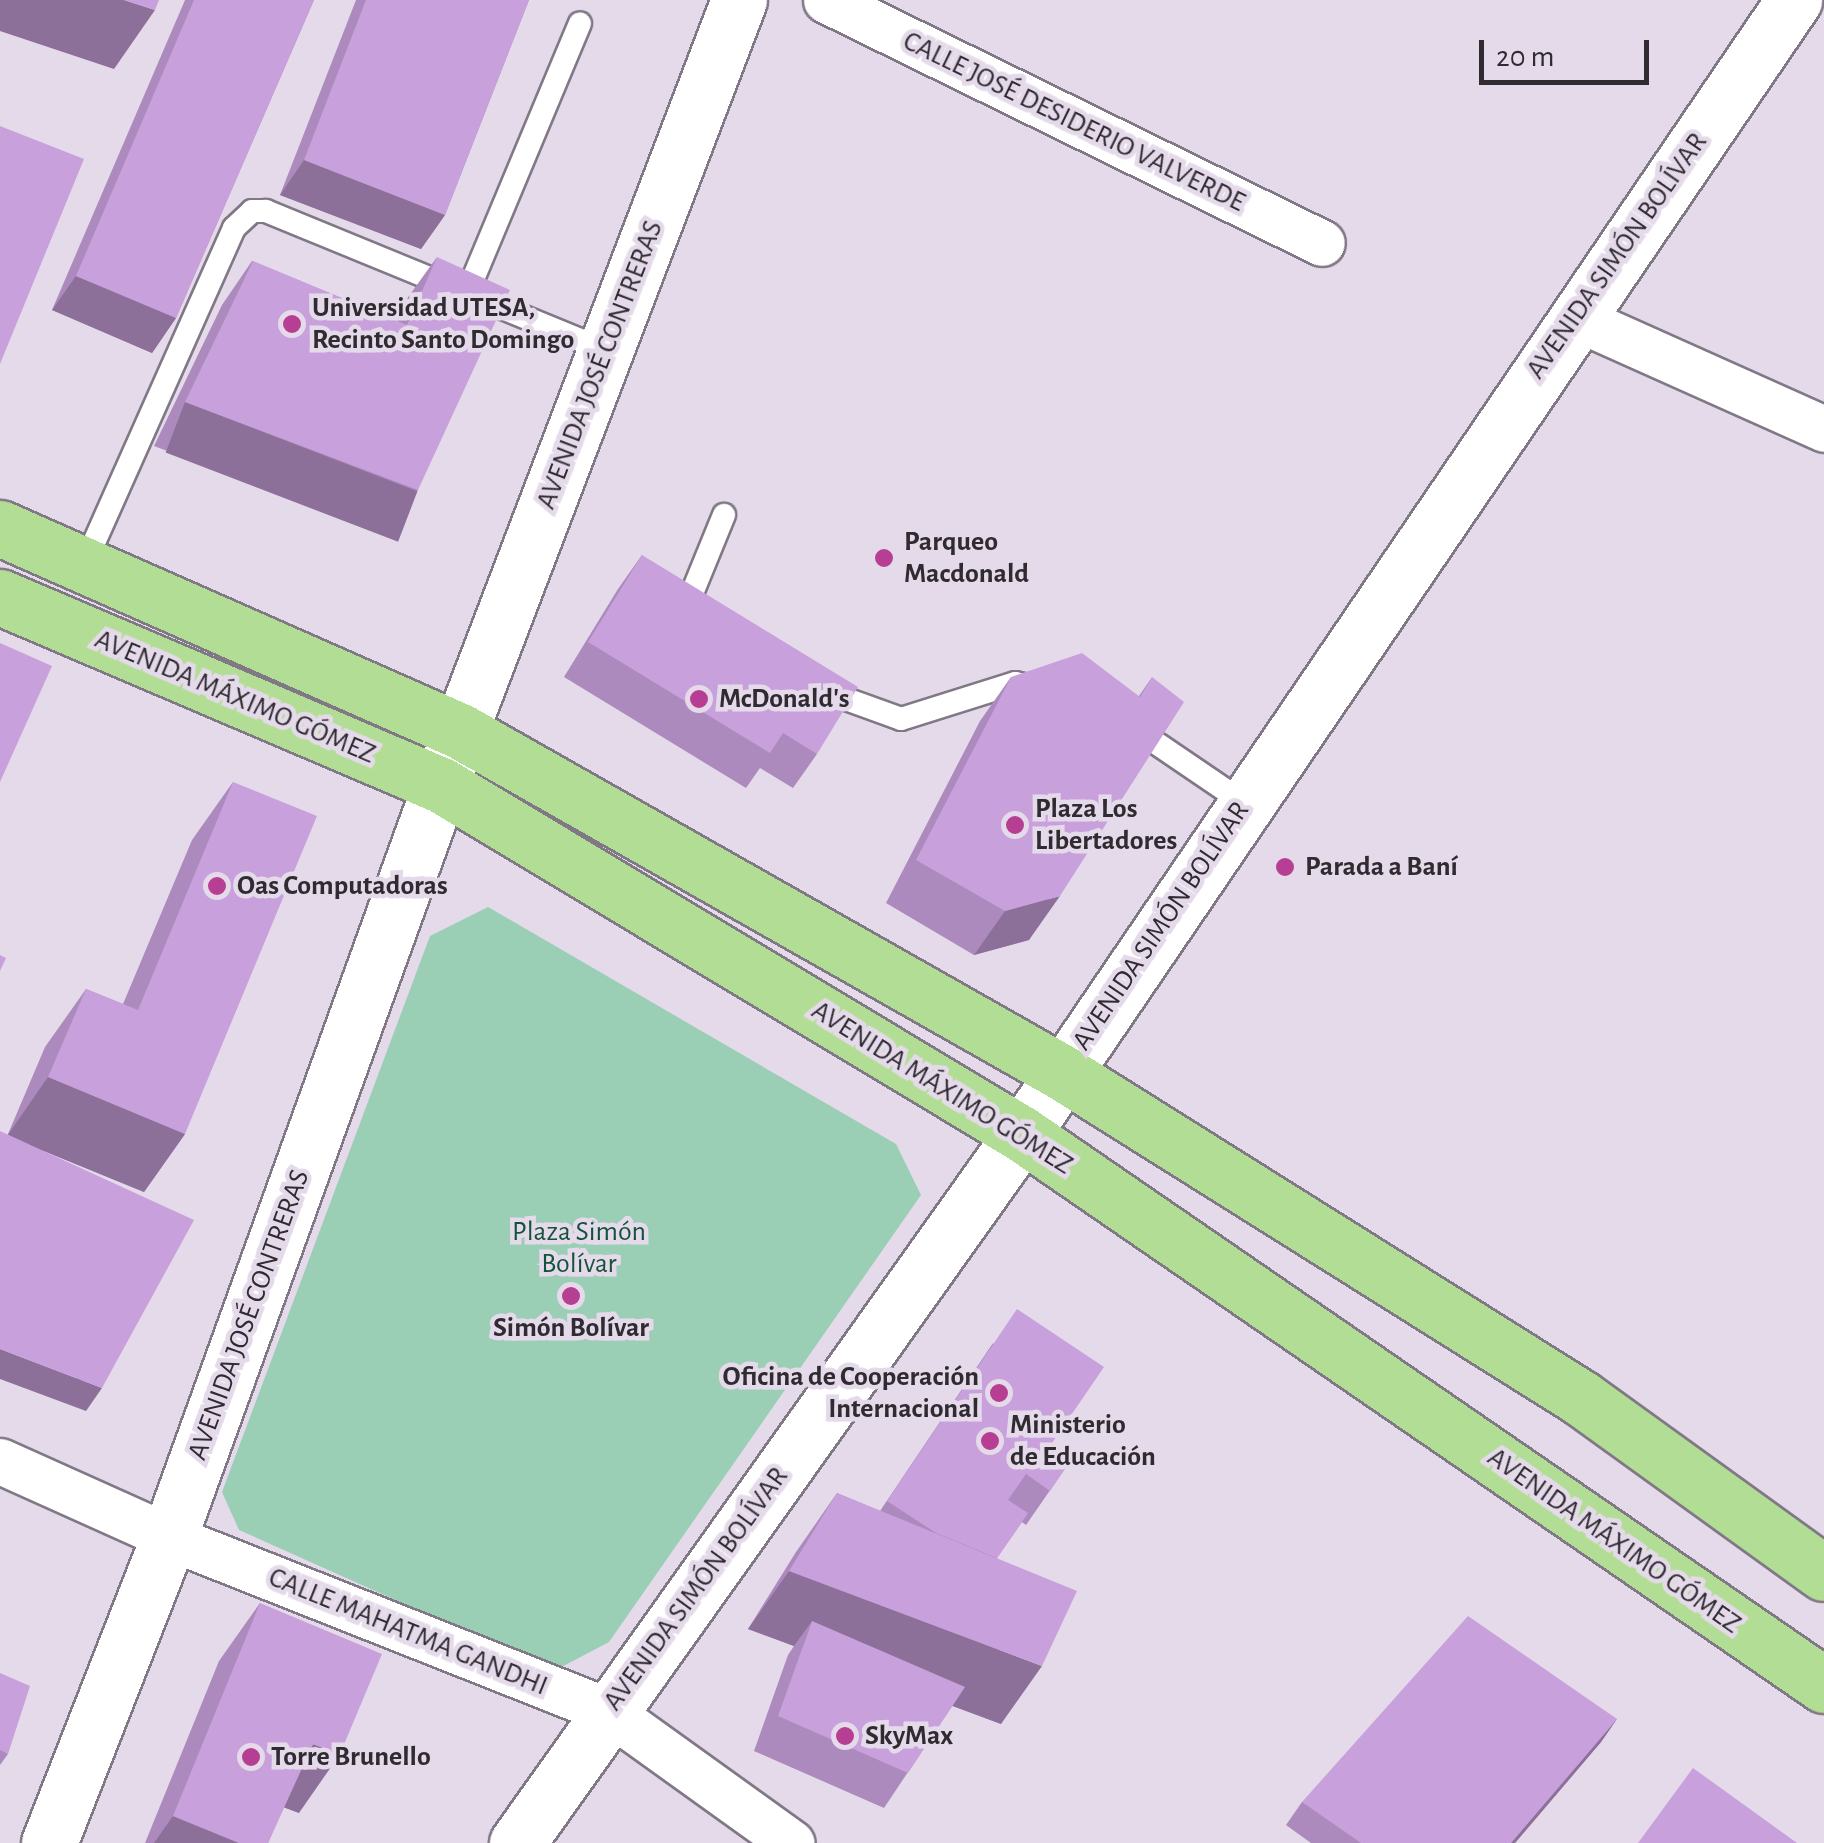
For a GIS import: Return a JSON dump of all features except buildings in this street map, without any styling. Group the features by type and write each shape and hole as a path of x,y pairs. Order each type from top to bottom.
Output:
{"main road":[{"name":"AVENIDA JOSÉ CONTRERAS","path":"49,1843 169,1537 460,730 740,0"},
{"name":"AVENIDA SIMÓN BOLÍVAR","path":"517,1843 1022,1134 1244,802 1794,0"},
{"name":"AVENIDA MÁXIMO GÓMEZ","path":"0,528 460,730 1063,1072 1580,1398 1824,1573"},
{"name":"AVENIDA MÁXIMO GÓMEZ","path":"0,597 442,785 1022,1134 1824,1685"}],"street":[{"name":"CALLE JOSÉ DESIDERIO VALVERDE","path":"826,0 1322,243"},
{"path":"1574,318 1824,429"},
{"name":"CALLE MAHATMA GANDHI","path":"0,1462 169,1537 608,1711 792,1843"}],"lane":[{"path":"468,291 580,24"},
{"path":"84,565 234,228 252,212 468,291 605,350"},
{"path":"700,622 683,612 724,515"},
{"path":"804,684 900,719 1015,683 1062,694"},
{"path":"1109,711 1244,802"}],"green space":[{"name":"Plaza Simón Bolívar","path":"488,907 896,1144 921,1195 609,1642 554,1671 239,1530 222,1492 430,936"}],"place":[{"name":"Universidad UTESA, Recinto Santo Domingo","path":"292,324"},
{"name":"Parqueo Macdonald","path":"884,558"},
{"name":"McDonald's","path":"699,699"},
{"name":"Plaza Los Libertadores","path":"1015,825"},
{"name":"Parada a Baní","path":"1285,867"},
{"name":"Oas Computadoras","path":"217,886"},
{"name":"Simón Bolívar","path":"571,1296"},
{"name":"Oficina de Cooperación Internacional","path":"999,1393"},
{"name":"Ministerio de Educación","path":"990,1441"},
{"name":"SkyMax","path":"845,1736"},
{"name":"Torre Brunello","path":"251,1757"}]}
